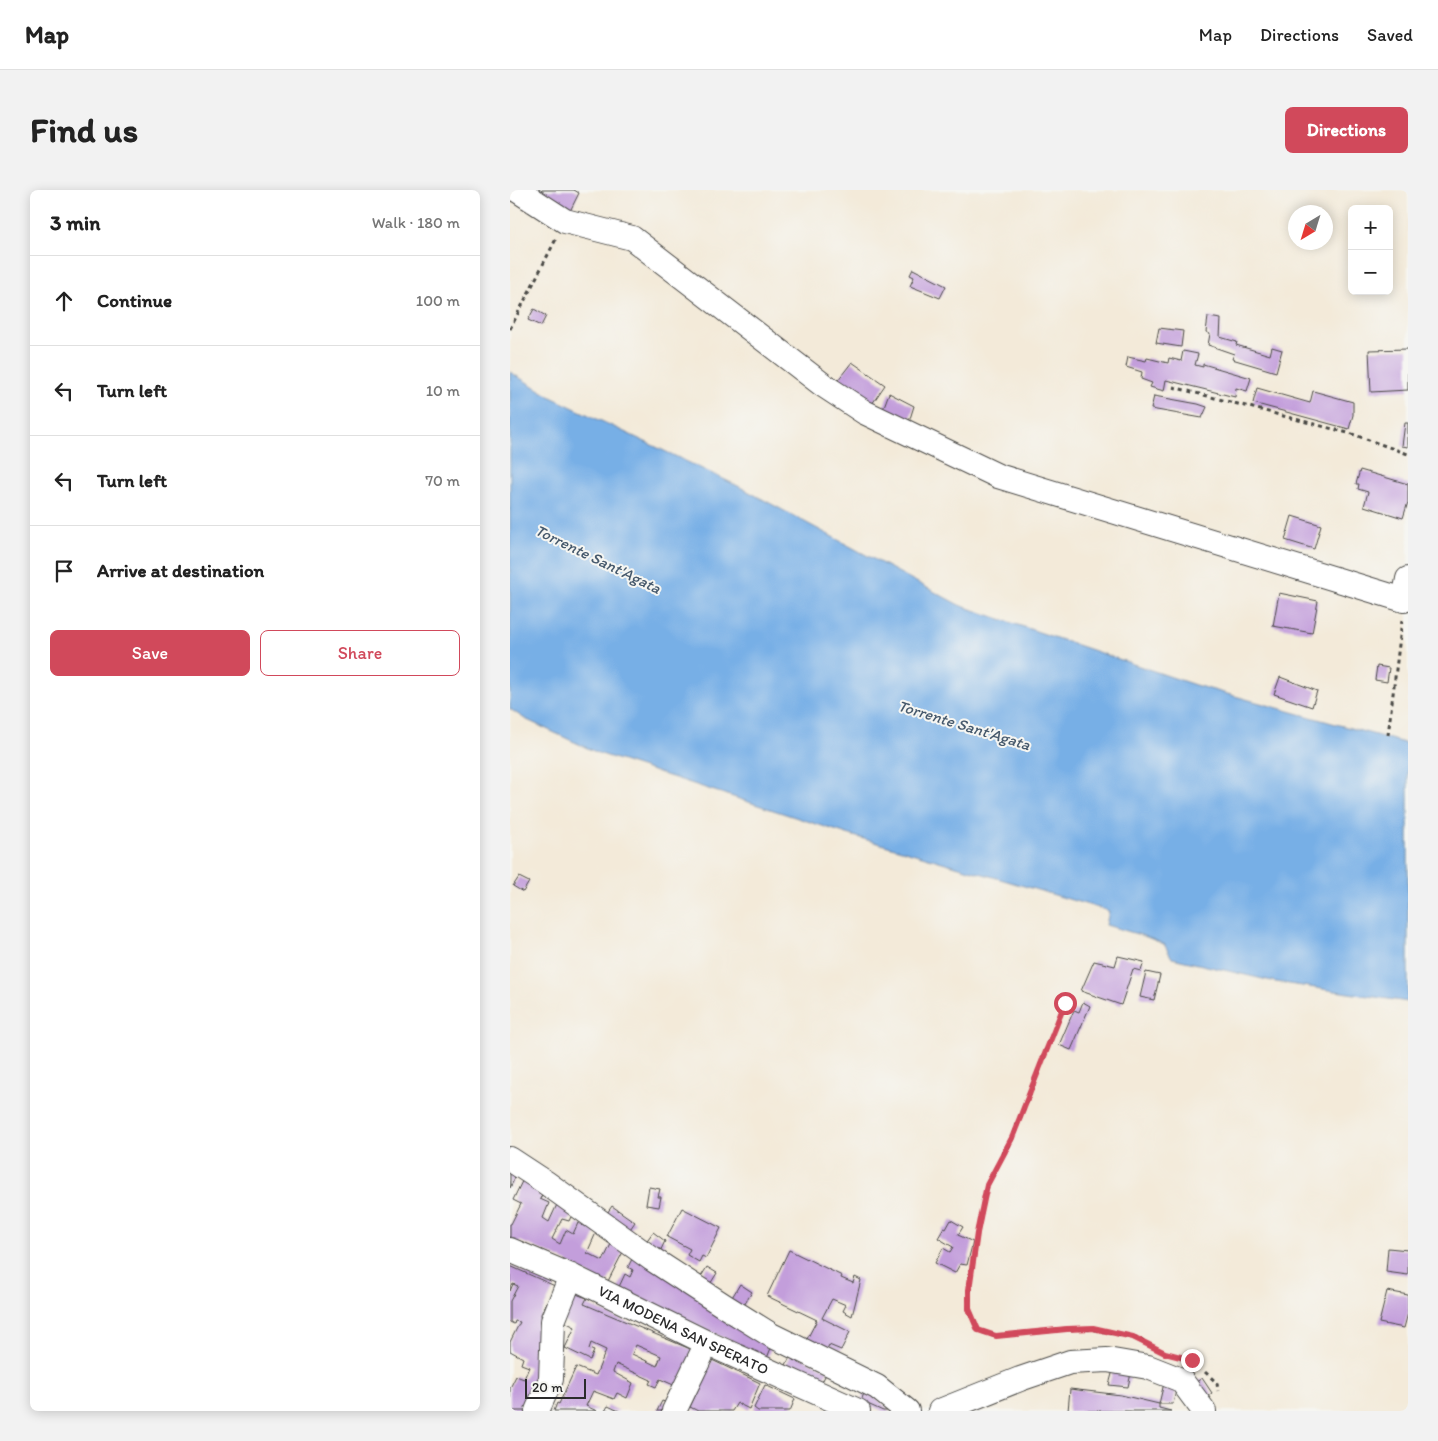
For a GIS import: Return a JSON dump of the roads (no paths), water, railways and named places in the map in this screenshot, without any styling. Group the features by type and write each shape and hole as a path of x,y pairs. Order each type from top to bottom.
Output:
{"street":[{"path":"516,190 565,221 632,238 823,385 864,412 998,476 1406,590"},
{"path":"520,1165 652,1259 726,1307 771,1335 877,1387 908,1411"},
{"name":"VIA MODENA SAN SPERATO","path":"510,1250 571,1276 707,1342 858,1411"},
{"path":"537,1411 551,1379 553,1321 571,1276"},
{"path":"674,1411 707,1342"},
{"path":"940,1411 1020,1379 1070,1362 1107,1360 1148,1367 1181,1380 1204,1411"}],"water":[{"name":"Torrente Sant'Agata","path":"510,372 553,398 738,486 959,605 1195,685 1408,744 1408,1002 1276,982 1172,958 1164,944 1106,925 1109,911 847,834 598,753 525,719 510,709"}]}
